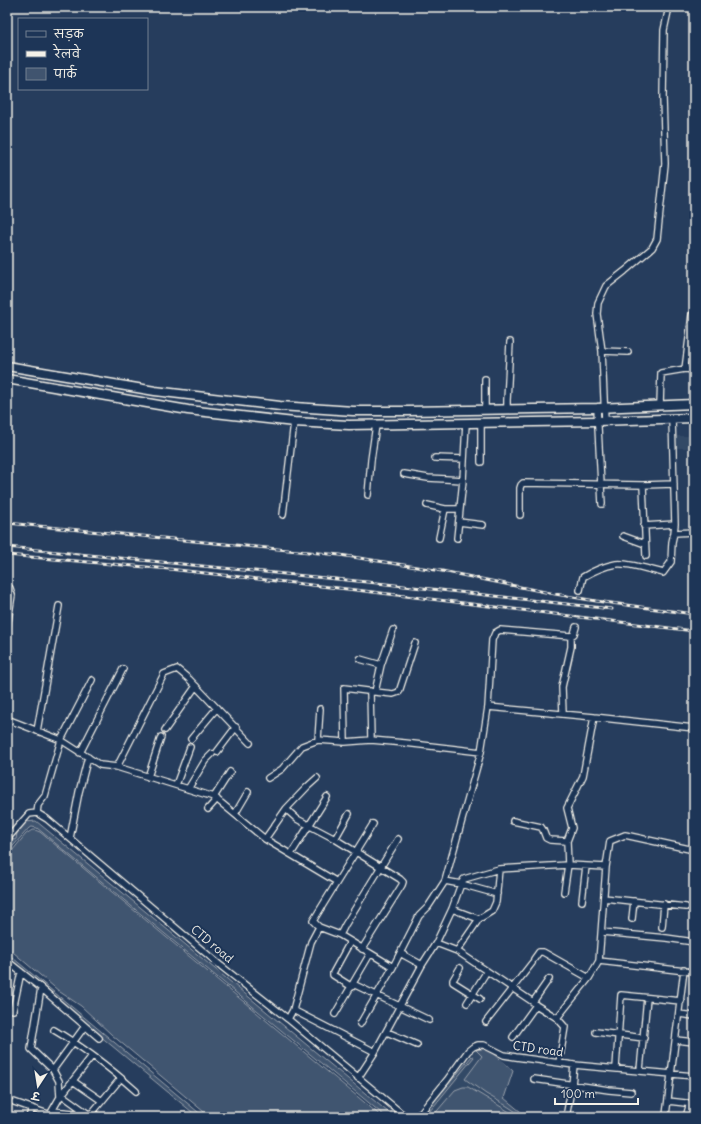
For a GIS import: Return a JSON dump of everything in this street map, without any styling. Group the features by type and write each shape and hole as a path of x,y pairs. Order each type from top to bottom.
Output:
{"main road":[{"path":"7,366 155,391 280,406 353,411 601,408 694,404"},
{"path":"7,380 188,410 294,422 376,425 694,418"}],"street":[{"path":"602,504 602,351 597,314 598,303 601,293 606,286 625,272 652,248 657,240 665,164 663,98 664,30 669,7"},
{"path":"690,7 694,8"},
{"path":"685,369 692,315"},
{"path":"507,409 510,342"},
{"path":"602,351 628,352"},
{"path":"660,405 660,373 685,369 694,370"},
{"path":"485,379 485,409"},
{"path":"580,590 583,577 617,563 642,567 663,573 671,562 675,524 672,419"},
{"path":"283,515 294,422"},
{"path":"457,538 463,480 466,423"},
{"path":"481,462 482,423"},
{"path":"368,495 376,425"},
{"path":"435,458 464,459"},
{"path":"404,474 428,478 463,480"},
{"path":"520,515 520,488 523,483 643,485 674,484"},
{"path":"643,485 646,556"},
{"path":"427,505 445,509 460,509"},
{"path":"439,538 445,509"},
{"path":"459,522 483,525"},
{"path":"644,526 675,524"},
{"path":"674,533 694,532"},
{"path":"623,536 645,544"},
{"path":"7,587 10,588 12,595 7,628"},
{"path":"37,731 59,606"},
{"path":"562,714 562,688 571,636 574,634 576,627"},
{"path":"371,740 372,691 393,630"},
{"path":"360,1024 393,967 419,916 428,907 445,881 481,752 488,707 492,640 495,633 500,630 571,636"},
{"path":"345,742 344,688 393,694 399,692 415,643"},
{"path":"360,659 381,665"},
{"path":"80,753 123,669"},
{"path":"117,767 164,674 177,669 190,679 250,743"},
{"path":"7,839 29,814 37,813 38,805 45,796 61,740 92,680"},
{"path":"165,730 196,686"},
{"path":"488,707 694,728"},
{"path":"191,739 217,708"},
{"path":"318,740 320,709"},
{"path":"564,892 568,865 567,841 572,828 567,808 583,776 594,717"},
{"path":"7,719 61,740 100,765 117,767 215,798 265,839 337,882"},
{"path":"188,789 205,762 215,753 236,727"},
{"path":"148,777 161,737"},
{"path":"268,778 282,769 302,746 318,740 345,742 371,740 481,752"},
{"path":"176,785 190,747"},
{"path":"70,838 88,757"},
{"path":"208,809 230,772"},
{"path":"265,839 286,809 317,778"},
{"path":"235,814 248,792"},
{"path":"291,854 327,797"},
{"path":"286,809 297,819 335,839 403,882 402,886 362,950"},
{"name":"CTD road","path":"37,813 47,819 221,966 406,1117"},
{"path":"335,839 349,814"},
{"path":"513,821 541,827 544,830 546,838 550,840 567,841"},
{"path":"373,824 313,921 319,926 340,935 362,950 393,967"},
{"path":"557,1018 589,978 599,961 606,867 610,841 625,835 694,850"},
{"path":"340,935 398,839"},
{"path":"358,1078 387,1032 422,965 436,943 452,909 461,884 466,878 499,869 568,865 606,867"},
{"path":"582,901 586,866"},
{"path":"457,951 480,919 492,911 496,902 499,869"},
{"path":"445,881 497,894"},
{"path":"604,898 686,907"},
{"path":"632,919 634,901"},
{"path":"662,927 664,904"},
{"path":"452,909 480,919"},
{"path":"288,1020 293,1010 311,942 319,926"},
{"path":"602,932 694,942"},
{"path":"350,942 333,975 429,1020"},
{"path":"436,943 457,951 557,1018 565,1027 559,1063"},
{"path":"486,1022 539,952 543,952 589,978"},
{"path":"400,953 422,965"},
{"path":"336,1014 370,954"},
{"path":"7,961 99,1038"},
{"path":"599,961 694,972"},
{"path":"460,968 453,982 480,999"},
{"path":"670,1117 666,1115 684,970"},
{"path":"467,1003 487,971"},
{"path":"13,1010 21,972"},
{"path":"513,1037 549,979"},
{"path":"41,988 31,1049 53,1070 59,1081 61,1096 87,1115"},
{"path":"616,1068 621,995 681,1001"},
{"path":"640,1070 647,998"},
{"path":"293,1010 375,1052"},
{"path":"679,1014 694,1016"},
{"path":"53,1070 84,1026"},
{"path":"54,1030 74,1042 136,1091"},
{"path":"387,1032 417,1045"},
{"path":"596,1032 644,1038"},
{"path":"676,1040 694,1042"},
{"name":"CTD road","path":"415,1117 418,1116 468,1052 473,1047 478,1045 484,1045 504,1055 516,1057 574,1065 694,1076"},
{"path":"51,1114 61,1096 92,1056"},
{"path":"566,1117 574,1065"},
{"path":"14,1102 51,1114 87,1115 92,1113 121,1078"},
{"path":"534,1079 631,1092"},
{"path":"73,1081 102,1101"},
{"path":"668,1100 692,1104 686,1117"},
{"path":"29,1117 32,1108"}],"shaded area":[{"path":"675,436 694,436 694,448 675,448"},
{"path":"488,1048 513,1071 504,1098 527,1117 421,1117 476,1050"}],"green space":[{"path":"36,821 394,1117 386,1117 37,828 29,828 7,853 7,845 12,839 16,839 17,833 25,822"},
{"path":"32,830 40,832 382,1117 210,1117 112,1035 81,1006 60,992 7,947 7,857 26,834"},
{"path":"7,953 204,1117 198,1117 7,959"},
{"path":"488,1048 513,1071 504,1098 527,1117 524,1117 486,1094 465,1079 482,1056 476,1050"},
{"path":"472,1056 474,1057 425,1117 421,1117"},
{"path":"468,1087 518,1117 432,1117 455,1090"}],"railway":[{"path":"7,523 340,555 442,571 596,601 694,614"},
{"path":"7,547 377,583 612,609"},
{"path":"7,555 169,569 694,631"}]}
